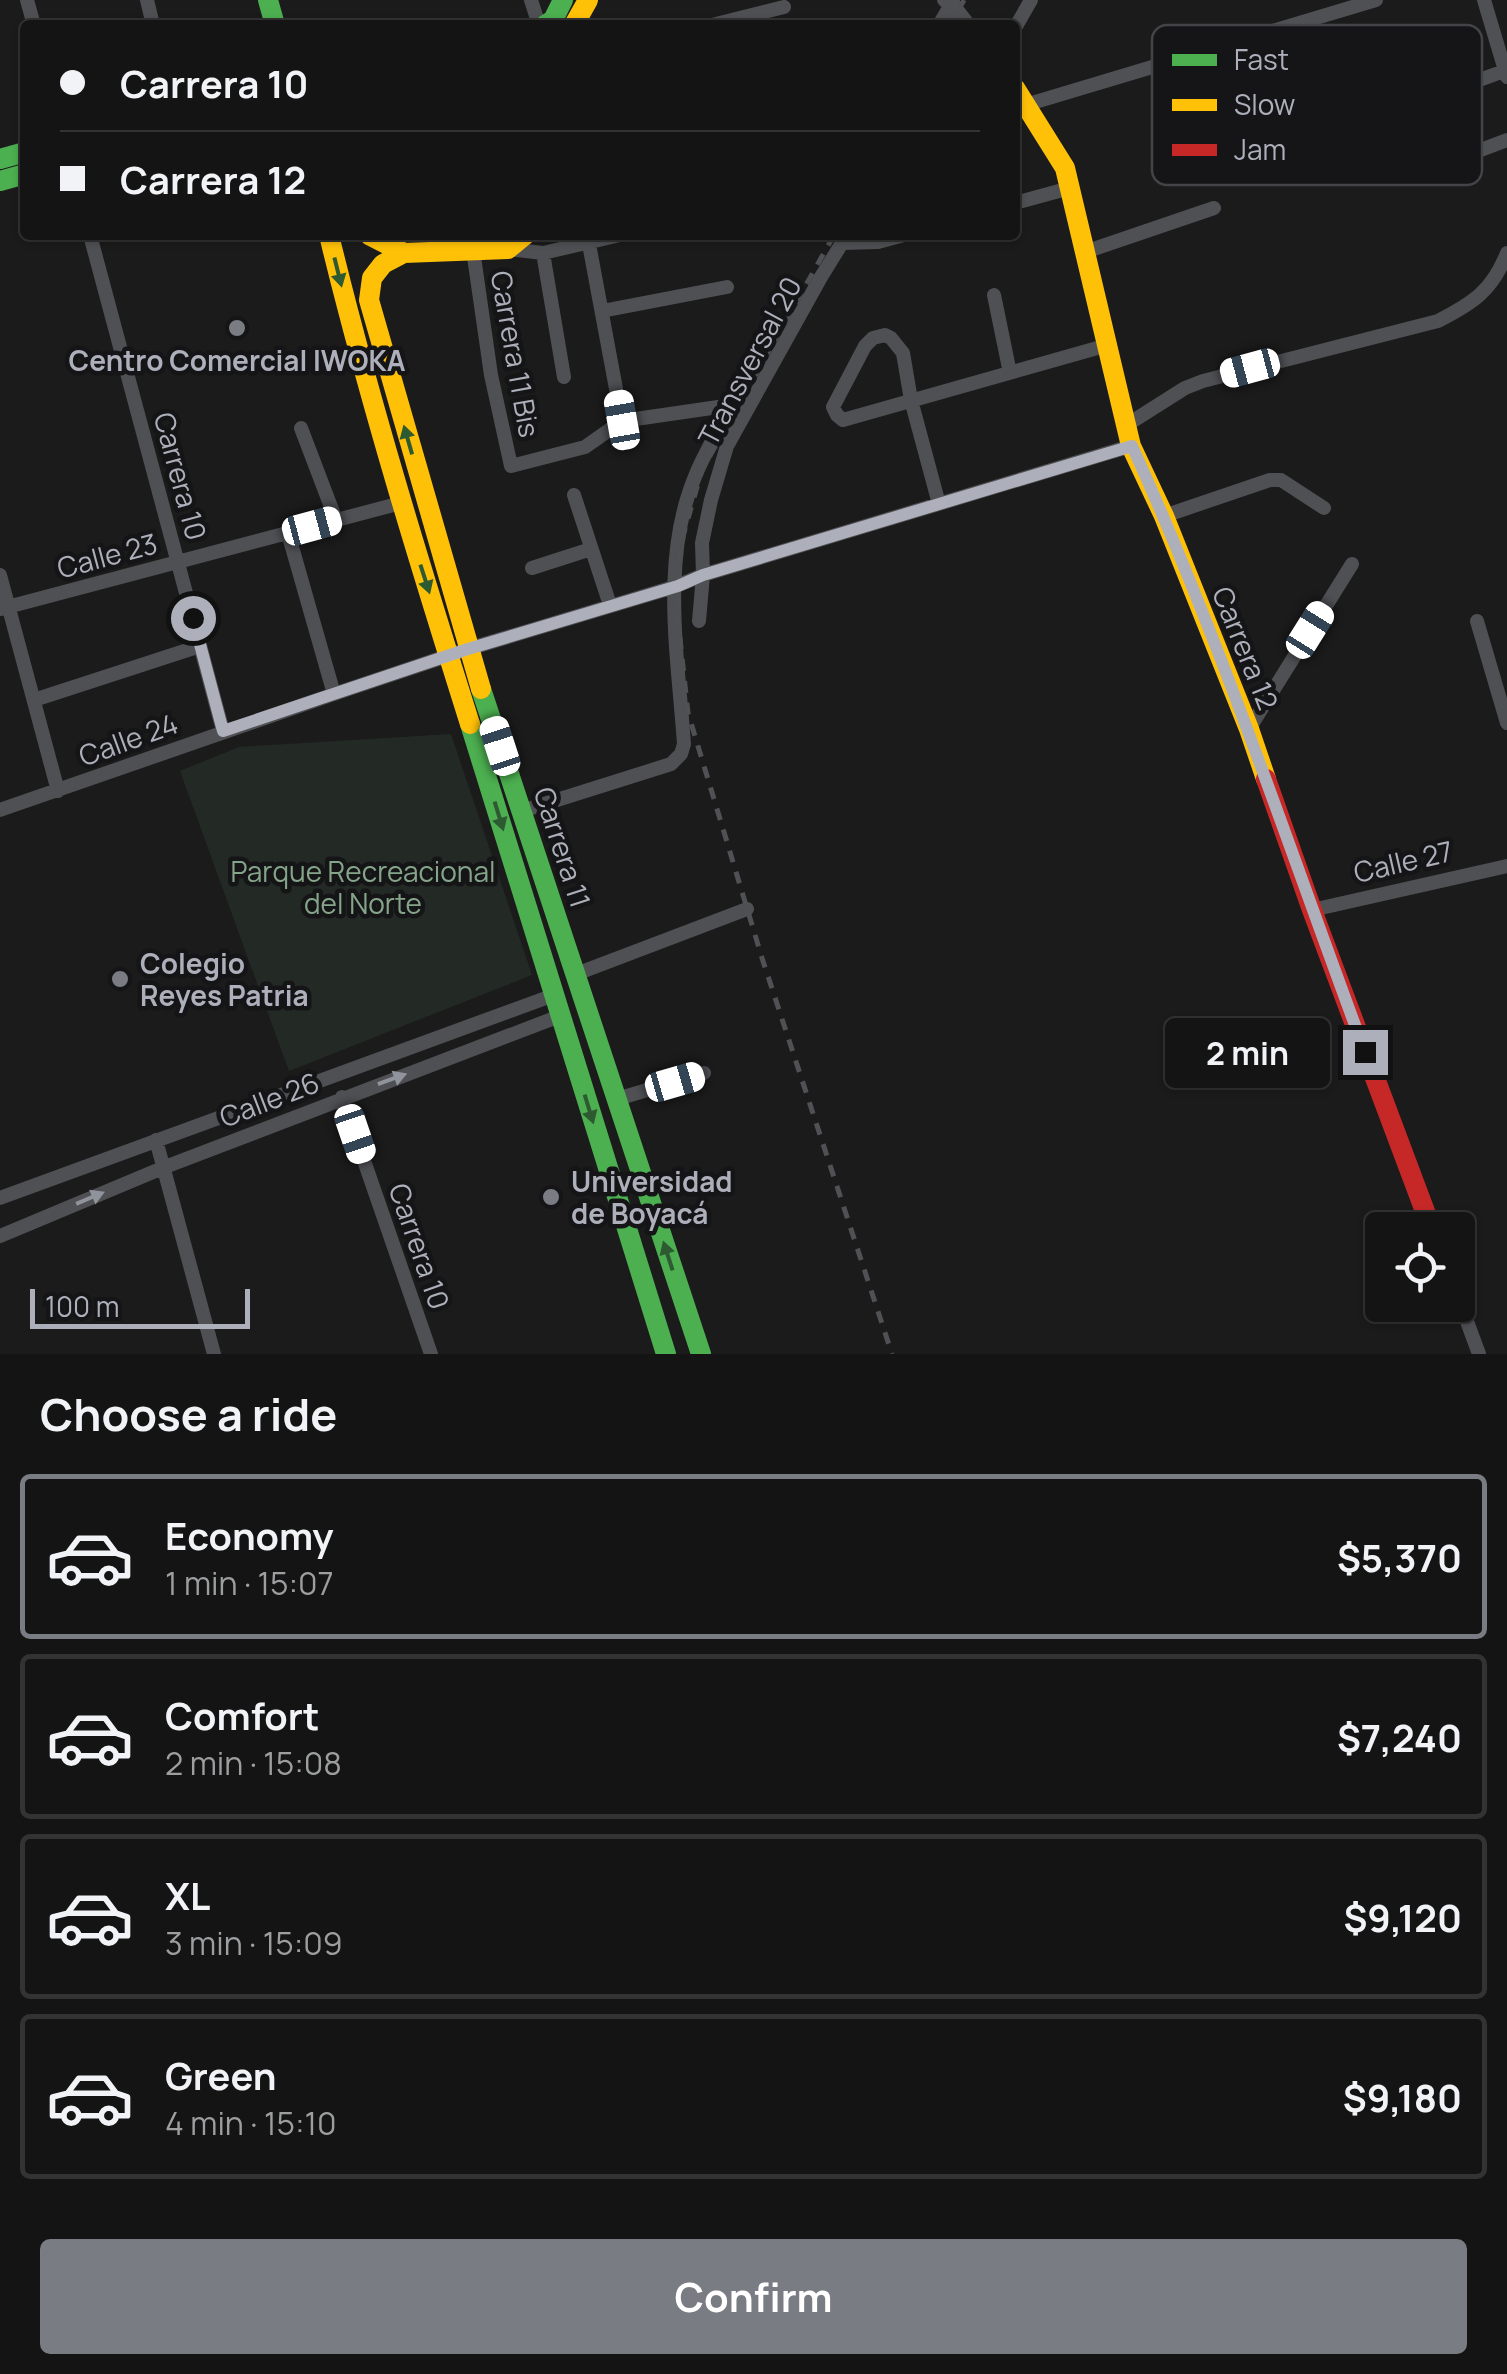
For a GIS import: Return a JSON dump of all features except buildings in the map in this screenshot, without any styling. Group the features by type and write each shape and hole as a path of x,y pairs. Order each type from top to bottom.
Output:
{"main road":[{"name":"Carrera 12","path":"1020,102 1050,140 1065,168 1128,436 1249,730 1425,1212"},
{"name":"Carrera 11","path":"329,240 401,503 522,811 700,1351"},
{"path":"379,240 404,253 473,250 516,242"},
{"name":"Carrera 11","path":"404,253 383,264 372,278 369,300 459,652 557,1006 664,1354"},
{"path":"664,1354 700,1351"}],"street":[{"path":"1286,25 1376,0"},
{"path":"1482,83 1506,75 1484,0"},
{"path":"728,20 784,3"},
{"path":"1020,99 1152,63"},
{"path":"1482,150 1507,140"},
{"path":"1020,203 1070,188"},
{"path":"1084,252 1214,208"},
{"name":"Carrera 10","path":"91,240 223,731"},
{"path":"516,242 544,253 603,240"},
{"name":"Transversal 20","path":"699,621 702,543 727,446 844,240"},
{"path":"856,240 885,240"},
{"path":"590,244 622,420"},
{"name":"Carrera 11 Bis","path":"473,250 491,375 511,466 585,448 622,420"},
{"path":"544,253 564,377"},
{"name":"Calle 24","path":"0,810 459,652 938,504 1128,436 1185,388 1203,381 1438,321 1472,304 1487,290 1507,253"},
{"path":"602,311 728,286"},
{"path":"994,295 1010,373"},
{"path":"938,504 912,400 903,353 885,335 873,338 865,346 834,408 843,420 912,400 1108,345"},
{"name":"Transversal 20","path":"522,811 671,764 684,744 674,587 682,516 695,475 732,405 622,420"},
{"path":"302,428 336,520"},
{"path":"1164,516 1270,480 1282,480 1324,508"},
{"path":"574,495 610,606"},
{"name":"Calle 23","path":"4,608 401,503"},
{"path":"288,532 334,694"},
{"path":"532,568 592,550"},
{"path":"1249,730 1352,564"},
{"path":"0,575 4,608 58,791"},
{"path":"1477,621 1507,723"},
{"path":"34,700 200,646"},
{"name":"Calle 27","path":"1312,910 1507,866"},
{"path":"576,974 747,909"},
{"name":"Calle 26","path":"0,1236 557,1006"},
{"name":"Calle 26","path":"0,1198 156,1140 557,1006"},
{"path":"617,1100 704,1074"},
{"name":"Carrera 10","path":"342,1097 431,1354"},
{"path":"156,1140 214,1354"},
{"path":"1467,1322 1479,1354"}],"green space":[{"name":"Parque Recreacional del Norte","path":"451,734 532,975 289,1071 180,771 239,747"}],"railway":[{"path":"953,20 964,0"},
{"path":"831,240 702,470 681,543 677,610 688,713 762,958 892,1354"}],"traffic: fast":[{"path":"268,0 274,20"},
{"path":"553,20 563,0"},
{"path":"0,159 20,153"},
{"path":"0,181 20,175"},
{"path":"481,689 701,1354"},
{"path":"470,724 666,1354"}],"traffic: slow":[{"path":"577,20 588,0"},
{"path":"1020,96 1065,168 1131,446 1164,516 1266,779"},
{"path":"330,240 378,420 470,724"},
{"path":"379,240 404,253"},
{"path":"481,689 369,300 372,278 383,264 404,253 508,249 519,240"}],"traffic: jam":[{"path":"1266,779 1425,1212"}],"place":[{"name":"Centro Comercial IWOKA","path":"237,328"},
{"name":"Colegio Reyes Patria","path":"120,979"},
{"name":"Universidad de Boyacá","path":"551,1197"}],"route":[{"path":"193,618 223,731 703,575 1132,446 1249,730 1365,1052"}]}
